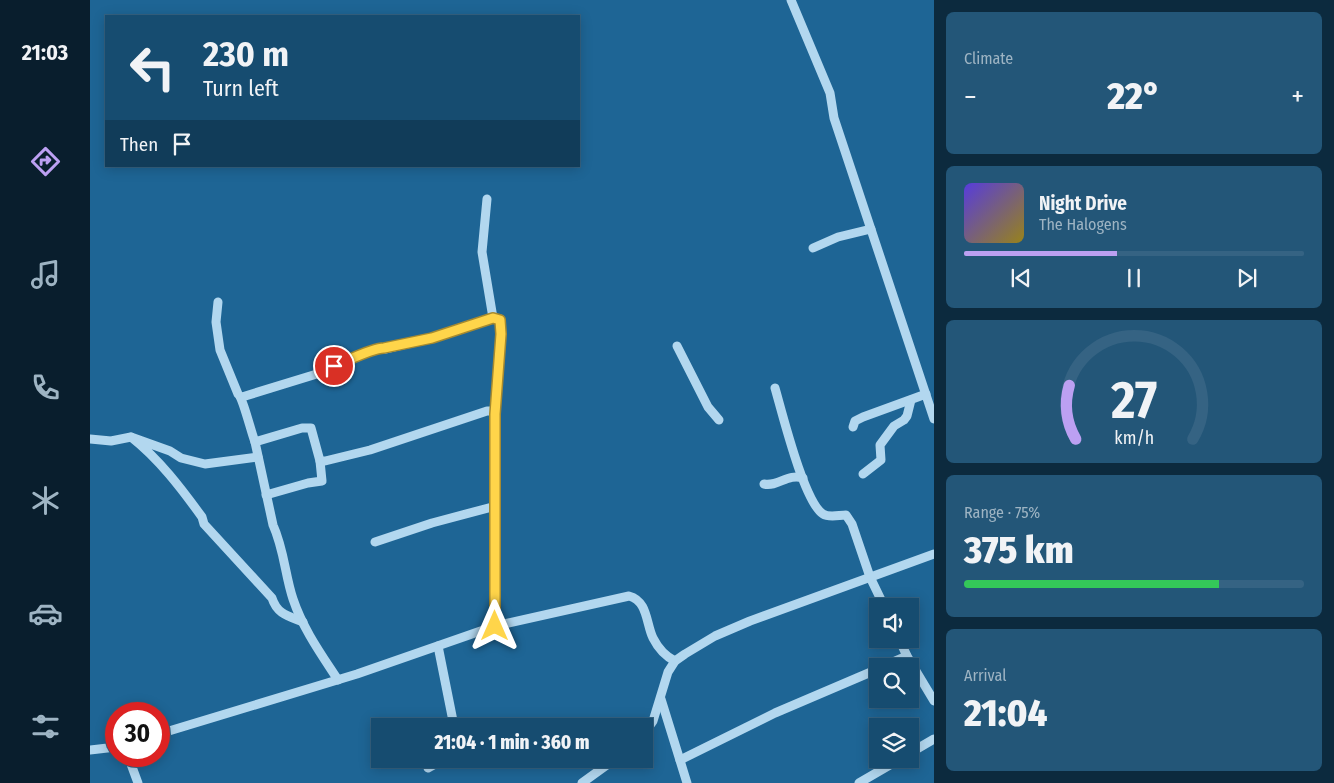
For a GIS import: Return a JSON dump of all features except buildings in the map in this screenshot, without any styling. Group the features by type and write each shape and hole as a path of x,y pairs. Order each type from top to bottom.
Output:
{"street":[{"path":"791,0 830,93 834,118 934,419"},
{"path":"487,199 482,252 493,318"},
{"path":"813,248 838,237 871,229"},
{"path":"218,302 216,322 220,350 238,394 242,397 255,442 273,525 279,537 293,598 312,640 338,680"},
{"path":"242,397 320,373 378,348 432,338 493,318 500,320 501,334 495,414 495,626"},
{"path":"677,346 708,407 719,420"},
{"path":"775,388 803,478 815,504 823,514 832,516 846,515 852,524 870,577 880,598"},
{"path":"853,427 855,420 926,394"},
{"path":"863,474 881,460 880,445 894,426 904,420 911,400"},
{"path":"320,461 370,450 487,410 495,414"},
{"path":"255,442 302,428 311,428 320,461 322,481 266,495"},
{"path":"90,439 112,441 131,437 170,451 181,458 205,464 258,457"},
{"path":"131,437 145,448 174,480 202,517 204,524 272,598 275,607 286,615 303,622"},
{"path":"764,484 769,485 796,476 803,478"},
{"path":"374,542 432,523 496,506"},
{"path":"653,721 668,672 675,661 724,632 934,554"},
{"path":"170,731 338,680 495,626 629,596 635,597 641,603 652,637 664,654 675,661"},
{"path":"438,646 452,718"},
{"path":"904,648 934,701"},
{"path":"903,658 908,656"},
{"path":"680,760 775,713 869,673"},
{"path":"661,699 687,783"},
{"path":"919,748 934,739"},
{"path":"90,750 105,748"},
{"path":"132,767 138,783"},
{"path":"582,783 603,768"},
{"path":"859,783 885,768"}],"route":[{"path":"334,366 378,348 432,338 493,318 500,320 501,334 495,414 495,626"}]}
